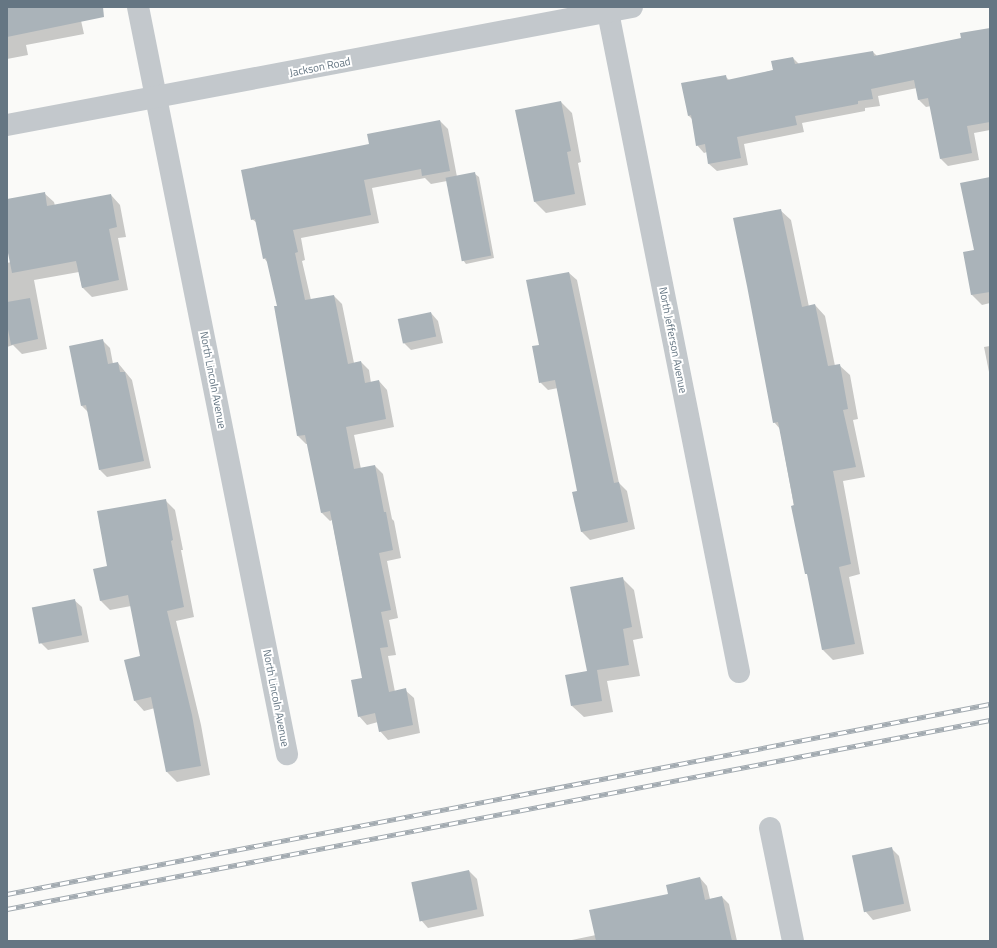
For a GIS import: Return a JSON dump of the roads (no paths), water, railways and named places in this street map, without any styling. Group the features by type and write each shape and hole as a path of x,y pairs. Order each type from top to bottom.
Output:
{"street":[{"name":"North Lincoln Avenue","path":"138,7 287,754"},
{"name":"Jackson Road","path":"7,125 156,98 608,9 632,7"},
{"name":"North Jefferson Avenue","path":"608,9 739,672"},
{"path":"770,828 793,941"}],"railway":[{"path":"7,894 990,704"},
{"path":"7,909 990,720"}]}
